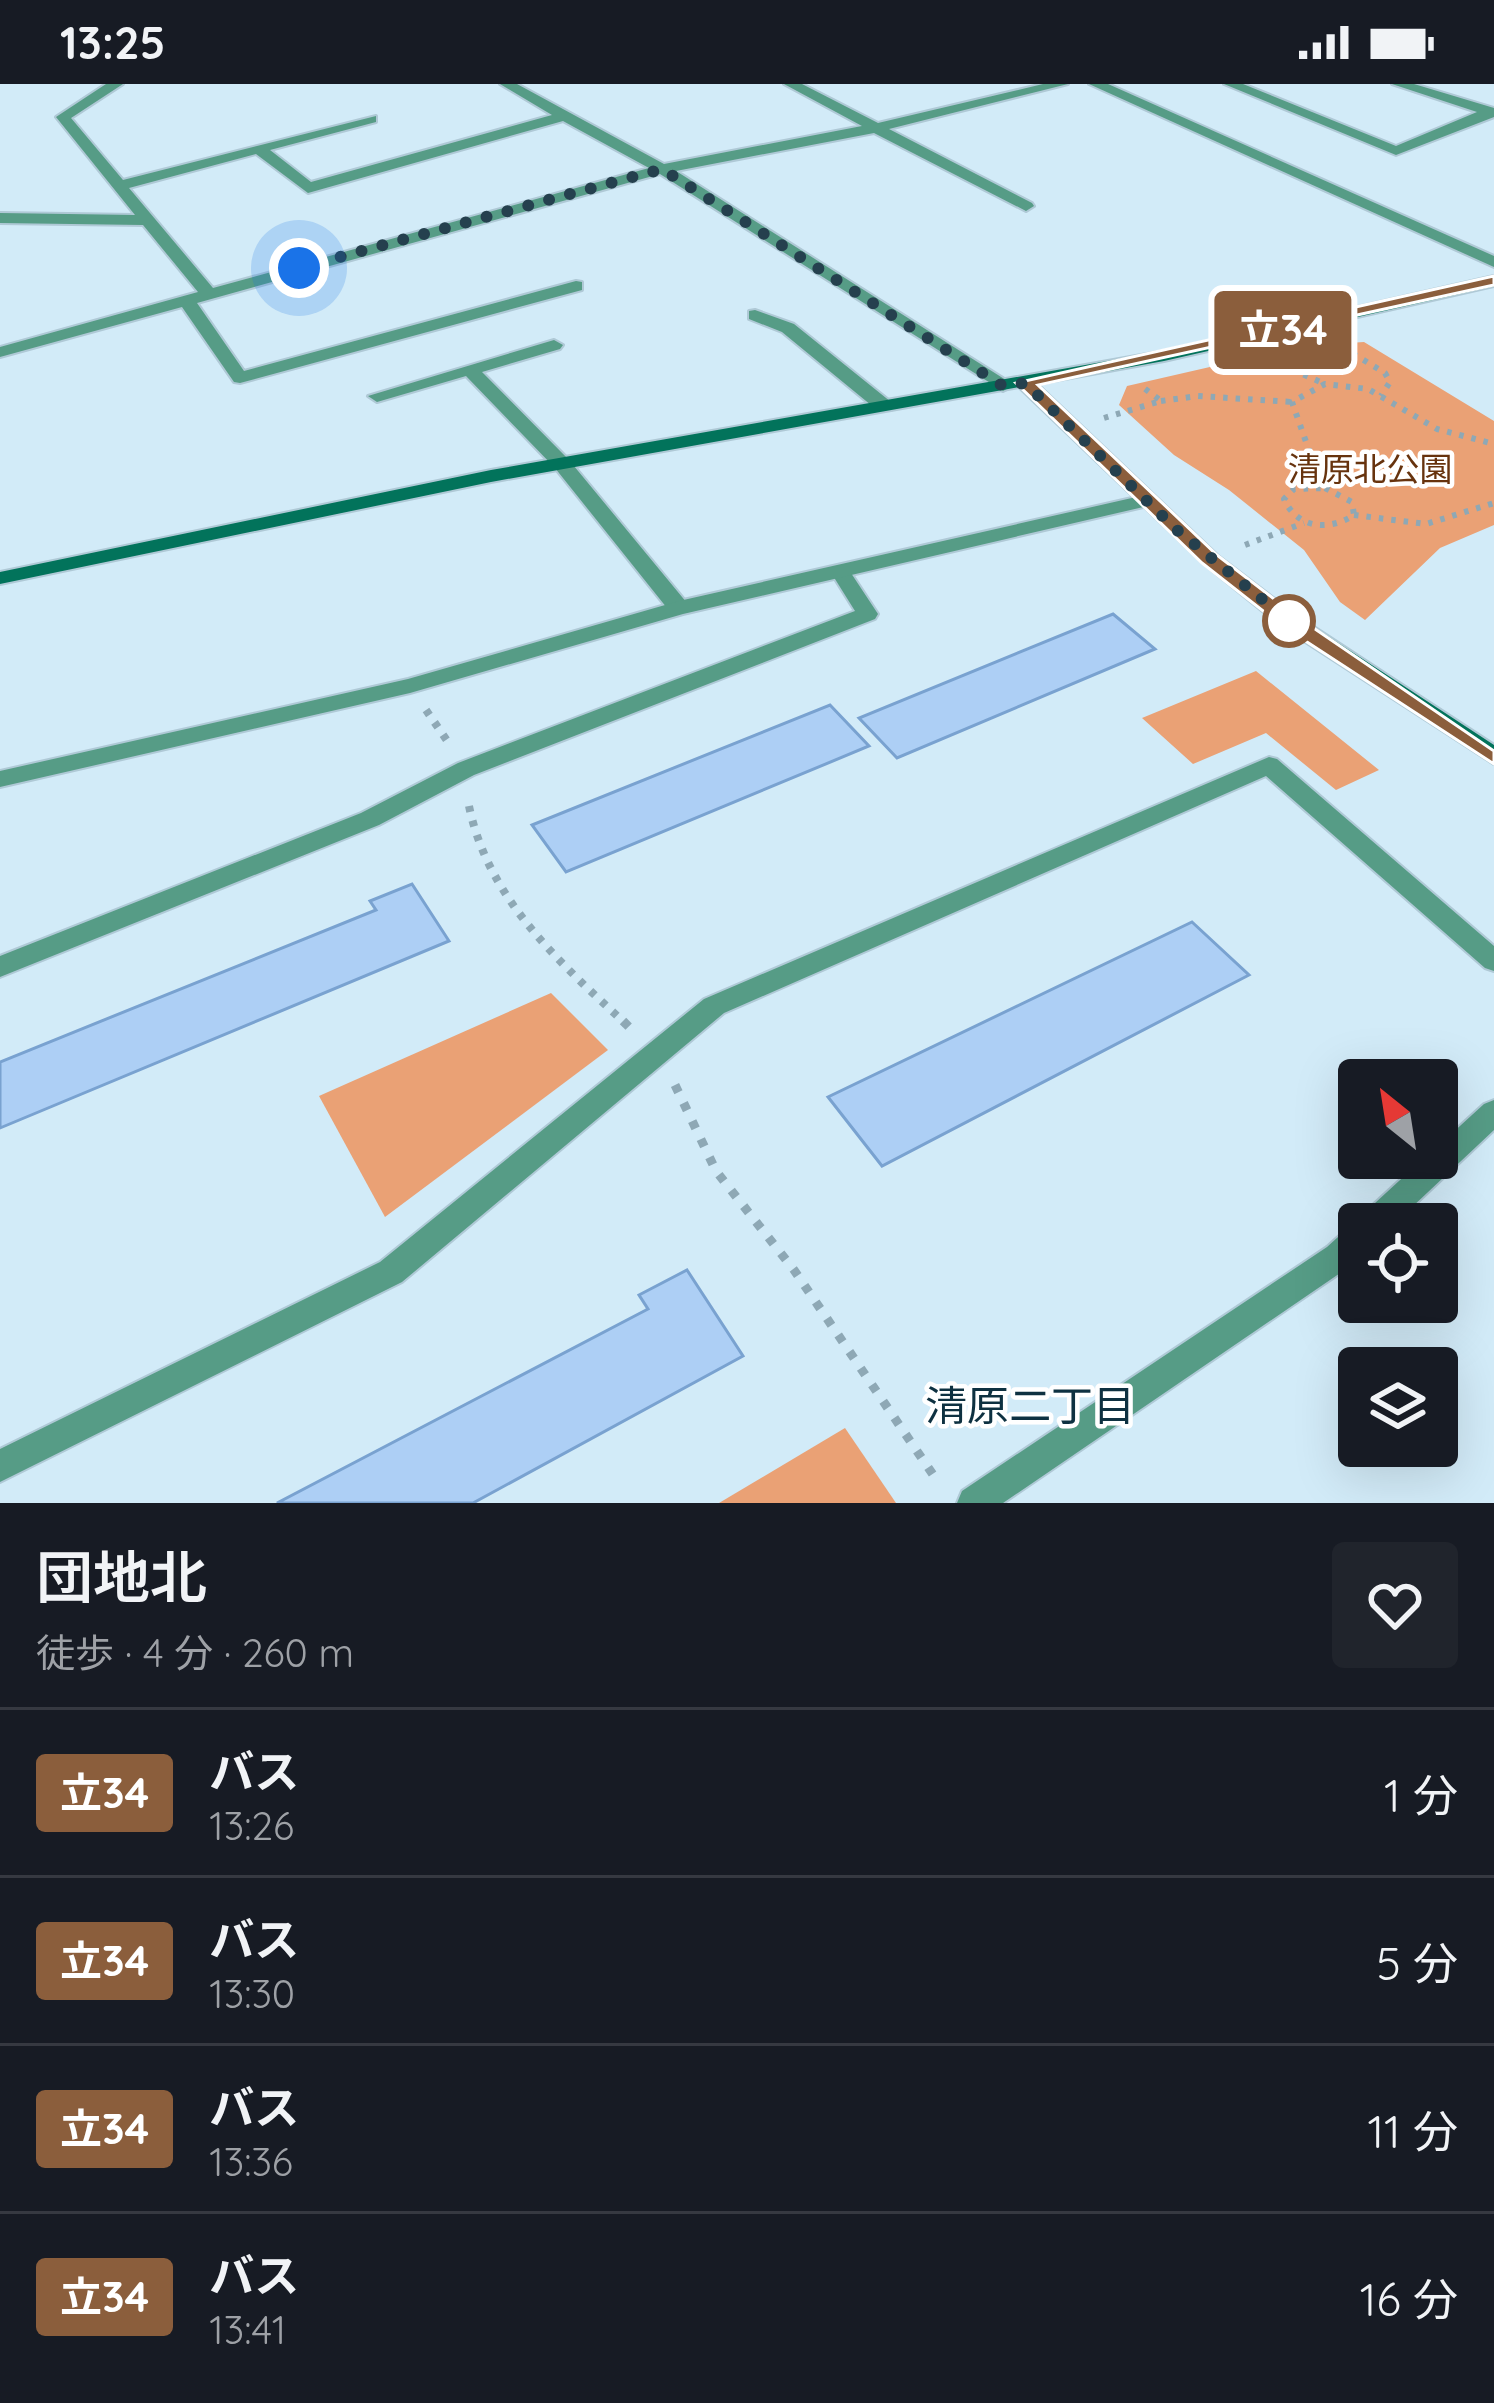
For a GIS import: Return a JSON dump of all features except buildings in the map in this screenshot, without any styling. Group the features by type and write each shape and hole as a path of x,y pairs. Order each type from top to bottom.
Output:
{"street":[{"path":"116,84 63,117 208,293"},
{"path":"507,84 662,169 1014,384 1070,428 1210,559 1288,621 1494,756"},
{"path":"791,84 1026,206"},
{"path":"0,352 662,169 876,128 1061,84"},
{"path":"1096,84 1494,262"},
{"path":"1232,84 1396,151 1492,112"},
{"path":"1400,84 1492,112"},
{"path":"259,148 308,188 562,116"},
{"path":"121,185 371,119"},
{"path":"0,218 151,220"},
{"path":"0,578 562,464 1114,365 1494,281"},
{"path":"186,300 240,378 576,286"},
{"path":"755,315 788,328 884,406"},
{"path":"376,396 554,345"},
{"path":"469,369 562,464 679,608"},
{"path":"0,779 410,686 679,608 1145,501"},
{"path":"0,967 370,819 466,769 867,614 839,571"},
{"path":"0,1466 391,1271 714,1006 1269,765 1494,961"},
{"path":"1396,1203 1494,1112"},
{"path":"974,1503 1338,1257"}],"path":[{"path":"1305,325 1385,373 1390,382 1381,396"},
{"path":"1333,353 1348,351"},
{"path":"1320,355 1295,365 1300,373 1325,384 1368,389 1437,429 1494,444"},
{"path":"1114,365 1161,400"},
{"path":"1070,428 1161,400 1292,402 1325,384"},
{"path":"1292,402 1312,459 1303,471 1303,487"},
{"path":"1306,523 1284,506 1287,494 1303,487 1325,488 1345,496 1354,515 1387,524 1433,526 1494,502"},
{"path":"1210,559 1306,523 1340,525 1354,515"},
{"path":"410,686 466,769 470,815 492,877 565,968 654,1051 716,1171 794,1270 952,1503"}],"green space":[{"name":"清原北公園","path":"1364,342 1494,421 1494,525 1440,548 1365,620 1340,602 1304,550 1229,490 1174,455 1119,405 1127,386 1301,346"},
{"path":"1256,671 1379,770 1336,790 1266,733 1193,764 1142,718"},
{"path":"551,993 608,1050 385,1217 319,1096"},
{"path":"845,1428 896,1503 719,1503"}],"bus line":[{"name":"立34","path":"1494,281 1025,383 1210,559 1288,621 1494,756"}],"district":[{"name":"清原二丁目","path":"1030,1405"}],"route":[{"path":"299,268 662,169 1003,386 1025,383 1177,530 1289,621"}]}
